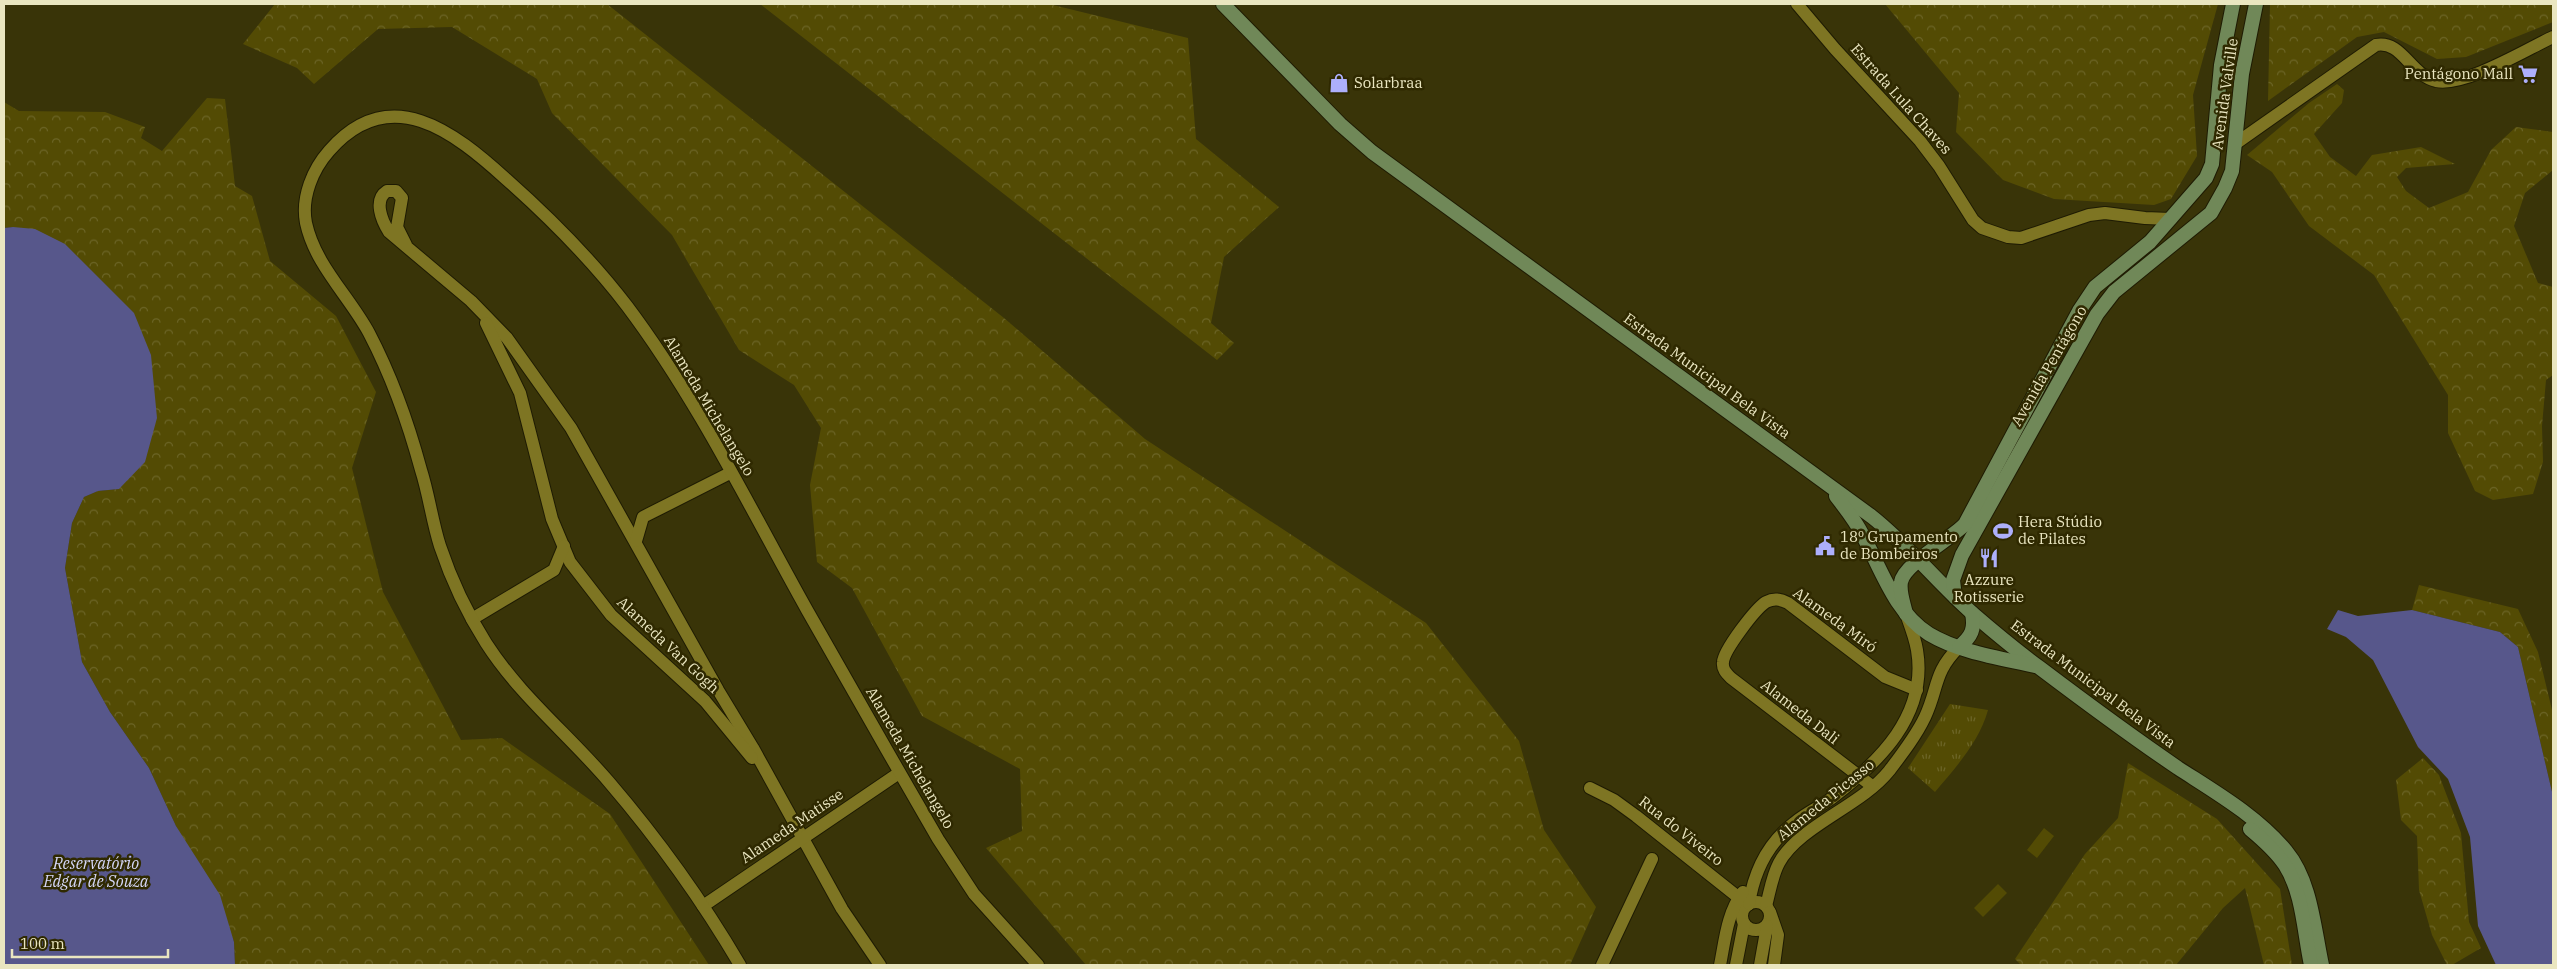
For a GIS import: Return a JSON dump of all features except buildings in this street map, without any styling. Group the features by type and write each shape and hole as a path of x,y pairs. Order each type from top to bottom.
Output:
{"main road":[{"name":"Estrada Municipal Bela Vista","path":"1222,4 1340,124 1372,152 1887,528 1972,613 2038,667 2179,768 2216,791 2262,828 2287,851 2296,865 2303,882 2322,965"},
{"name":"Avenida Valville","path":"2225,188 2232,171 2242,74 2256,4"},
{"name":"Avenida Valville","path":"2206,178 2212,164 2221,65 2232,10"},
{"path":"2232,10 2248,20 2250,35"},
{"path":"2212,164 2225,163 2232,171"},
{"path":"2206,178 2207,184 2213,190 2220,191 2225,188"},
{"name":"Avenida Pentágono","path":"1906,614 1901,581 1907,570 1954,536 1964,524 2079,312 2095,288 2150,242 2206,178"},
{"name":"Avenida Pentágono","path":"1955,597 1953,580 1962,555 2097,314 2114,292 2211,213 2225,188"},
{"name":"Alameda Picasso","path":"1823,480 1862,533 1881,573 1906,614 1928,633 1959,646 2038,667"},
{"path":"1959,646 1972,633 1974,626 1972,613"},
{"name":"Estrada Municipal Bela Vista","path":"2179,768 2258,836 2284,864 2296,890 2311,965"}],"street":[{"name":"Estrada Lula Chaves","path":"1796,4 1835,50 1920,141 1939,166 1972,220 1982,228 2008,238 2021,238 2089,215 2118,214 2145,218 2171,218"},
{"path":"2235,144 2376,45 2394,47 2412,67 2427,78 2454,82 2474,76 2553,37"},
{"name":"Alameda Michelangelo","path":"740,965 703,906 606,777 535,705 500,662 472,619 441,548 422,470 402,405 387,370 357,312 320,258 306,223 305,209 308,190 314,172 332,148 358,127 391,117 418,120 436,126 463,142 541,210 580,249 625,304 682,386 899,773 969,887 993,917 1038,965"},
{"path":"2145,218 2151,227 2150,242"},
{"name":"Alameda Van Gogh","path":"406,245 471,302 506,338 534,374 570,428 636,541 842,909 880,965"},
{"name":"Alameda Van Gogh","path":"471,302 488,327 517,384 530,427 550,510 564,546 578,573 612,616 705,701 771,781"},
{"path":"517,384 524,377 534,374"},
{"path":"619,512 643,517 730,473"},
{"path":"636,541 643,517"},
{"path":"472,619 554,570 564,546"},
{"path":"554,570 578,573"},
{"name":"Alameda Miró","path":"1724,655 1758,608 1772,600 1781,600 1886,677 1917,690"},
{"name":"Alameda Picasso","path":"1720,965 1727,926 1745,902 1753,878 1774,843 1784,832 1809,812 1831,799 1858,776 1897,736 1907,719 1917,690 1917,649 1906,614"},
{"name":"Alameda Picasso","path":"1767,907 1774,873 1785,853 1796,842 1833,817 1887,773 1915,735 1932,702 1940,671 1959,646"},
{"name":"Alameda Dali","path":"1724,655 1723,666 1731,678 1872,786"},
{"path":"705,701 712,698 718,690"},
{"name":"Alameda Matisse","path":"703,906 899,773"},
{"name":"Rua do Viveiro","path":"1590,788 1614,800 1636,816 1745,902"},
{"path":"1602,965 1652,859"},
{"path":"1736,965 1744,924 1742,916 1745,902 1756,902 1767,907 1778,935 1774,965"},
{"path":"1760,965 1767,926 1771,918 1767,907"},
{"path":"1744,924 1755,931 1767,926"}],"green space":[{"path":"275,4 607,4 1004,318 1145,439 1426,623 1519,741 1544,830 1596,907 1570,965 1086,965 986,848 1022,831 1020,769 922,716 852,588 817,562 810,485 821,428 794,385 739,350 672,235 552,113 537,79 452,27 378,29 314,84 297,68 243,44"},
{"path":"760,4 1049,4 1188,38 1196,139 1279,207 1224,257 1211,323 1234,343 1217,360"},
{"path":"1885,4 2218,4 2193,95 2197,156 2171,199 2154,205 2054,199 2003,180 1956,132 1959,93"},
{"path":"2270,4 2553,4 2553,22 2466,57 2437,59 2384,32 2357,37 2268,101"},
{"path":"2337,84 2344,90 2342,103 2314,134 2330,157 2356,176 2372,155 2421,147 2455,164 2406,168 2397,177 2406,191 2429,208 2468,192 2491,150 2516,127 2553,132 2553,170 2525,193 2514,226 2538,283 2553,287 2553,375 2546,380 2542,426 2543,462 2533,494 2493,500 2475,491 2448,433 2448,395 2374,275 2309,226 2272,172 2247,155 2309,103"},
{"path":"207,98 225,99 235,186 252,196 270,261 336,316 376,392 352,468 383,592 461,740 502,738 610,814 709,965 235,965 234,941 149,768 110,712 82,662 65,568 72,523 84,497 98,491 119,489 13,227 4,228 4,102 19,111 105,112 145,127 141,138 162,151"},
{"path":"2419,585 2518,609 2538,652 2553,714 2553,796 2518,647 2500,632 2412,610"},
{"path":"1950,704 1988,710 1973,743 1959,764 1935,792 1908,768"},
{"path":"2423,758 2439,775 2461,833 2469,922 2481,948 2452,965 2447,965 2432,935 2419,890 2417,836 2401,820 2396,780"},
{"path":"2128,763 2217,819 2280,889 2292,965 2264,965 2245,888 2223,908 2176,965 2021,965 2015,959 2085,854 2118,818"},
{"path":"2044,828 2054,836 2037,858 2027,850"},
{"path":"1998,884 2007,893 1983,917 1974,908"}],"water":[{"name":"Reservatório Edgar de Souza","path":"4,228 35,229 65,244 134,313 151,355 157,418 145,462 119,489 98,491 84,497 72,523 65,568 82,662 110,712 149,768 176,826 220,895 234,942 235,965 4,965"},
{"path":"2338,610 2358,616 2412,610 2500,632 2518,647 2553,796 2553,965 2496,965 2478,926 2470,837 2448,779 2418,747 2373,660 2346,637 2327,629"}],"place":[{"name":"Pentágono Mall","path":"2528,74"},
{"name":"Solarbraa","path":"1339,83"},
{"name":"Hera Stúdio de Pilates","path":"2003,531"},
{"name":"18º Grupamento de Bombeiros","path":"1825,546"},
{"name":"Azzure Rotisserie","path":"1989,558"}]}
